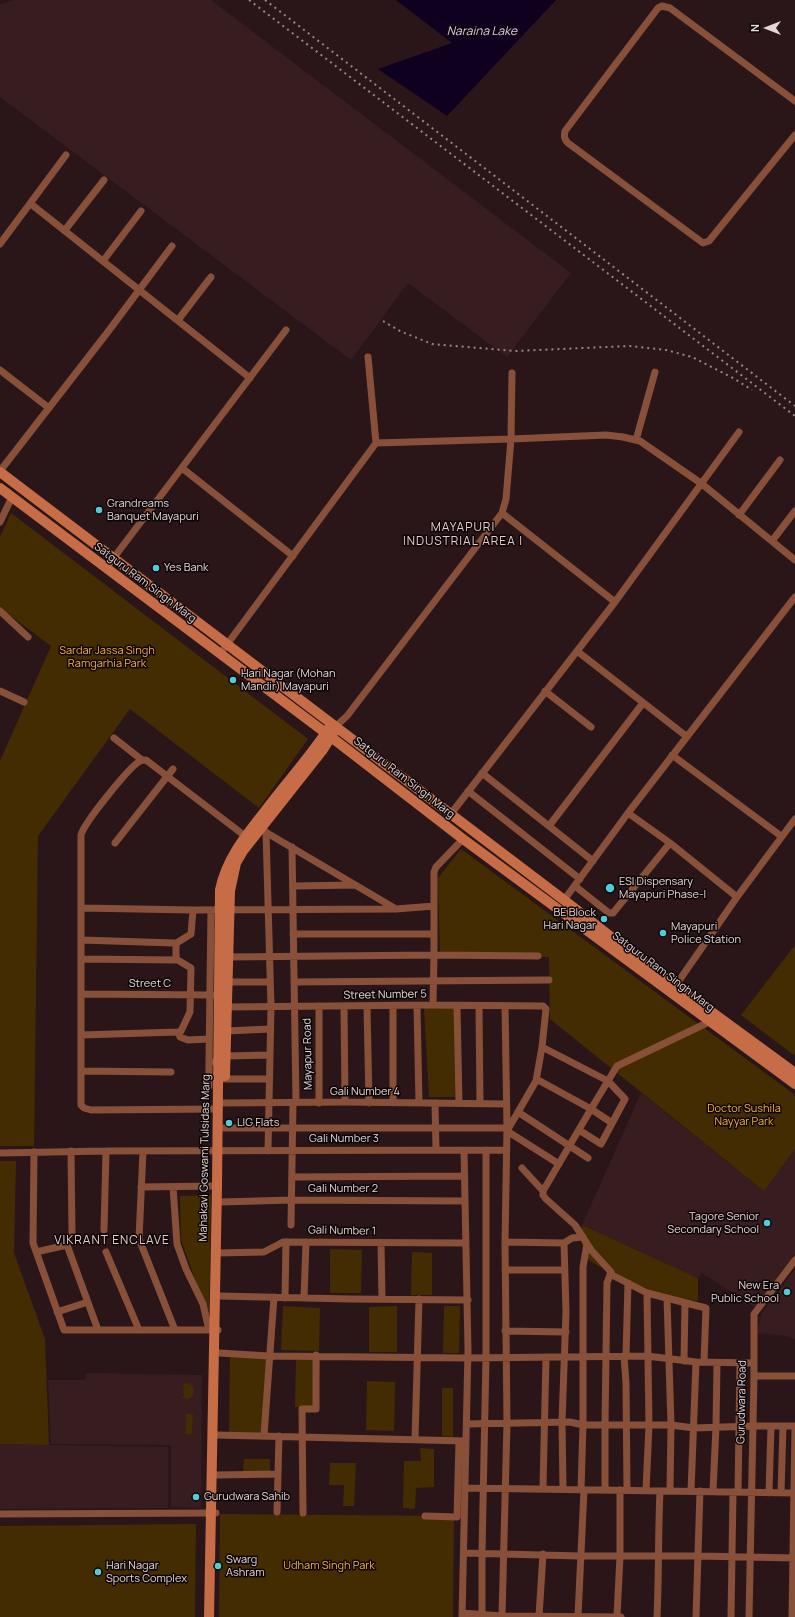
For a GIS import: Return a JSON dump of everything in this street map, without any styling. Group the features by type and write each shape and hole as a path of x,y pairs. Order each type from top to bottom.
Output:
{"main road":[{"name":"Satguru Ram Singh Marg","path":"0,472 228,644 463,839 795,1084"},
{"name":"Satguru Ram Singh Marg","path":"0,488 220,654 333,730 450,815 564,900 634,955 795,1073"},
{"name":"Mahakavi Goswami Tulsidas Marg","path":"218,995 227,982 228,958 220,910 236,863 243,851 263,831 322,751 333,730"},
{"name":"Mahakavi Goswami Tulsidas Marg","path":"209,1617 218,1435 219,1354 214,1330 220,1296 217,1186 220,1151 224,1128 218,1060 220,890 225,872 232,856 245,836 333,730"},
{"name":"Mahakavi Goswami Tulsidas Marg","path":"216,1617 214,1513 214,1330 221,1202 221,1106 225,1079 218,1060 226,1030 227,1007 218,995"}],"street":[{"path":"795,101 670,8 662,6 655,12 565,131 564,135 568,143 678,227 703,243 709,241 795,135"},
{"path":"0,244 66,155"},
{"path":"65,230 104,180"},
{"path":"31,204 140,289 250,378"},
{"path":"103,260 141,211"},
{"path":"0,472 172,246"},
{"path":"178,320 211,277"},
{"path":"106,568 286,330"},
{"path":"220,654 376,443 368,357"},
{"path":"0,370 49,408"},
{"path":"636,440 655,372"},
{"path":"333,730 346,716 502,514 506,499 511,439 512,373"},
{"path":"450,815 615,602 739,432"},
{"path":"376,443 606,435 640,441 702,484 795,560"},
{"path":"739,515 780,460"},
{"path":"182,468 293,556"},
{"path":"0,522 12,497"},
{"path":"772,541 795,511"},
{"path":"502,514 615,602"},
{"path":"564,900 686,736 795,597"},
{"path":"0,611 28,637"},
{"path":"577,651 686,736"},
{"path":"0,691 24,702"},
{"path":"545,691 591,727"},
{"path":"549,826 643,703"},
{"path":"114,738 128,747 142,760 149,762 168,776 245,836"},
{"path":"672,755 781,836"},
{"path":"142,760 138,762 108,795 82,831 81,1071 171,1072"},
{"path":"115,843 173,768"},
{"path":"482,773 593,861"},
{"path":"468,791 580,879"},
{"path":"628,813 670,843 737,896"},
{"path":"676,985 737,896 795,819"},
{"path":"263,831 396,909"},
{"path":"263,831 268,909 271,1007 268,1151"},
{"path":"433,1005 434,877 436,867 463,839"},
{"path":"574,886 609,913 613,913 670,843"},
{"path":"291,1225 295,1007 292,847"},
{"path":"293,886 355,885"},
{"path":"81,908 220,910 396,909 434,906"},
{"path":"81,940 175,944 191,934 193,910"},
{"path":"293,934 434,934"},
{"path":"175,944 176,959"},
{"path":"228,958 538,956"},
{"path":"81,959 176,959 191,968 189,1015 181,1031 81,1035"},
{"path":"294,982 549,980"},
{"path":"227,982 270,982"},
{"name":"Street C","path":"81,994 218,995"},
{"path":"209,1086 218,1060 209,1039 218,995"},
{"name":"Street Number 5","path":"227,1007 433,1005 543,1006 546,1009 542,1047"},
{"name":"Mayapur Road","path":"318,1006 320,1102"},
{"path":"367,1006 368,1103"},
{"path":"393,1006 393,1103"},
{"path":"417,1006 419,1103"},
{"path":"457,1006 459,1103"},
{"path":"478,1006 480,1103"},
{"path":"502,1617 507,1423 505,1242 507,1129 505,1006"},
{"path":"344,1007 345,1102"},
{"path":"543,1191 617,1066 709,1022"},
{"path":"226,1030 270,1029"},
{"path":"178,1032 181,1039 209,1039"},
{"path":"507,1129 536,1081 542,1047 608,1081 625,1099 601,1144 579,1130"},
{"path":"218,1060 270,1055"},
{"name":"Gali Number 4","path":"81,1071 81,1105 87,1110 294,1102 506,1104"},
{"path":"225,1079 269,1080"},
{"path":"536,1081 540,1081 612,1122"},
{"path":"435,1103 436,1150"},
{"path":"518,1112 588,1158"},
{"path":"224,1128 507,1129 559,1164"},
{"path":"143,1150 139,1239 175,1330"},
{"name":"Gali Number 3","path":"0,1153 143,1150 506,1150"},
{"path":"425,1516 457,1518 463,1441 466,1424 468,1358 464,1150"},
{"path":"482,1614 486,1358 486,1150"},
{"path":"71,1151 72,1233"},
{"path":"104,1230 106,1151"},
{"path":"34,1152 33,1243 64,1330 214,1330 186,1269 177,1244 173,1187"},
{"path":"522,1168 543,1191 543,1195 546,1199 575,1225 587,1244 610,1269 607,1283 605,1490"},
{"path":"292,1176 464,1176"},
{"path":"141,1187 217,1186"},
{"name":"Gali Number 2","path":"221,1202 292,1200 464,1201"},
{"path":"505,1242 564,1243 572,1238 583,1237"},
{"name":"Gali Number 1","path":"218,1252 264,1252 280,1242 466,1243"},
{"path":"285,1298 286,1242"},
{"path":"304,1298 306,1242"},
{"path":"381,1243 382,1299"},
{"path":"563,1489 562,1422 566,1332 564,1243"},
{"path":"578,1616 583,1425 583,1267 587,1244"},
{"path":"36,1252 68,1245 98,1330"},
{"path":"106,1252 139,1330"},
{"name":"Gurudwara Road","path":"749,1617 752,1558 754,1314 795,1260"},
{"path":"505,1270 564,1270"},
{"path":"610,1274 647,1293 706,1308 704,1362"},
{"path":"463,1441 466,1488 462,1615 482,1614 502,1617 619,1617 620,1556 627,1425 625,1356 628,1283"},
{"path":"646,1490 649,1426 647,1293"},
{"path":"220,1296 468,1300"},
{"path":"264,1435 274,1298"},
{"path":"667,1298 671,1425 670,1491"},
{"path":"416,1439 417,1357 420,1300"},
{"path":"57,1312 88,1302"},
{"path":"684,1361 685,1303"},
{"path":"506,1331 566,1332"},
{"path":"219,1354 468,1358 647,1356 696,1362 754,1363"},
{"path":"303,1513 302,1409 316,1409 316,1356"},
{"path":"543,1488 543,1423 546,1357"},
{"path":"691,1491 696,1362"},
{"path":"713,1491 717,1363"},
{"path":"731,1617 740,1363"},
{"path":"754,1376 795,1376"},
{"path":"466,1424 562,1422 583,1425 671,1425 694,1428 795,1426 792,1617"},
{"path":"769,1493 771,1426"},
{"path":"781,1493 782,1426"},
{"path":"218,1435 463,1441"},
{"path":"277,1512 279,1436"},
{"path":"217,1475 278,1474"},
{"path":"466,1488 794,1493"},
{"path":"657,1617 660,1556 658,1533 660,1491"},
{"path":"696,1617 700,1491"},
{"path":"0,1514 214,1513"},
{"path":"464,1553 580,1556 794,1558"},
{"path":"540,1616 543,1554"}],"shaded area":[{"path":"12,0 211,0 571,273 507,357 408,283 351,360 0,97 0,5"},
{"path":"641,1093 764,1191 795,1149 795,1255 755,1307 702,1273 698,1278 582,1225"},
{"name":"New Era Public School","path":"795,1269 795,1339 786,1336 757,1333 761,1314"},
{"path":"86,1373 202,1375 201,1508 171,1507 171,1445 51,1444 48,1380 85,1380"},
{"path":"0,1444 168,1447 168,1508 0,1509"}],"green space":[{"name":"Sardar Jassa Singh Ramgarhia Park","path":"11,513 308,739 259,808 130,709 38,836 34,1146 0,1146 0,761 51,646 0,608 0,537"},
{"name":"Doctor Sushila Nayyar Park","path":"461,849 795,1095 795,1149 764,1191 550,1019 549,957 440,955 438,878"},
{"path":"795,945 795,1056 741,1015"},
{"path":"424,1008 454,1008 455,1097 429,1097"},
{"path":"0,1161 16,1161 14,1253 45,1339 49,1445 0,1444"},
{"path":"211,1195 209,1318 181,1240 180,1196"},
{"path":"582,1225 698,1278 698,1301 645,1293 585,1258 582,1244"},
{"path":"330,1249 362,1250 361,1293 330,1293"},
{"path":"412,1252 432,1253 432,1295 411,1295"},
{"path":"283,1306 320,1308 319,1351 281,1350"},
{"path":"397,1306 397,1352 369,1352 369,1307"},
{"path":"444,1306 460,1306 459,1353 443,1353"},
{"path":"230,1357 270,1358 268,1437 229,1437"},
{"path":"296,1359 320,1360 318,1407 295,1407"},
{"path":"367,1381 395,1382 394,1431 366,1430"},
{"path":"188,1383 193,1386 194,1394 189,1399 182,1398 184,1395 183,1384"},
{"path":"442,1388 453,1388 453,1437 442,1436"},
{"path":"186,1414 193,1414 192,1434 185,1434"},
{"path":"420,1448 434,1449 434,1487 416,1488 415,1509 403,1508 404,1461 421,1461"},
{"path":"244,1459 270,1459 270,1472 243,1471"},
{"path":"330,1463 356,1463 354,1506 343,1506 344,1485 329,1485"},
{"name":"Udham Singh Park","path":"220,1514 454,1516 453,1617 219,1617"},
{"name":"Hari Nagar Sports Complex","path":"196,1524 195,1617 0,1617 0,1526"}],"water":[{"name":"Naraina Lake","path":"396,0 556,0 447,116 378,69 452,43"}],"railway":[{"path":"249,0 795,416"},
{"path":"265,0 795,406"},
{"path":"383,321 400,331 432,344 515,351 630,346 666,350 692,357 733,378 752,390"}],"place":[{"name":"Grandreams Banquet Mayapuri","path":"99,510"},
{"name":"Yes Bank","path":"156,568"},
{"name":"Hari Nagar (Mohan Mandir) Mayapuri","path":"233,680"},
{"name":"ESI Dispensary Mayapuri Phase-I","path":"610,888"},
{"name":"BE Block Hari Nagar","path":"604,919"},
{"name":"Mayapuri Police Station","path":"663,933"},
{"name":"LIG Flats","path":"229,1123"},
{"name":"Tagore Senior Secondary School","path":"767,1223"},
{"name":"New Era Public School","path":"787,1292"},
{"name":"Gurudwara Sahib","path":"196,1497"},
{"name":"Swarg Ashram","path":"218,1566"},
{"name":"Hari Nagar Sports Complex","path":"98,1572"}],"district":[{"name":"MAYAPURI INDUSTRIAL AREA I","path":"463,535"},
{"name":"VIKRANT ENCLAVE","path":"112,1241"}]}
